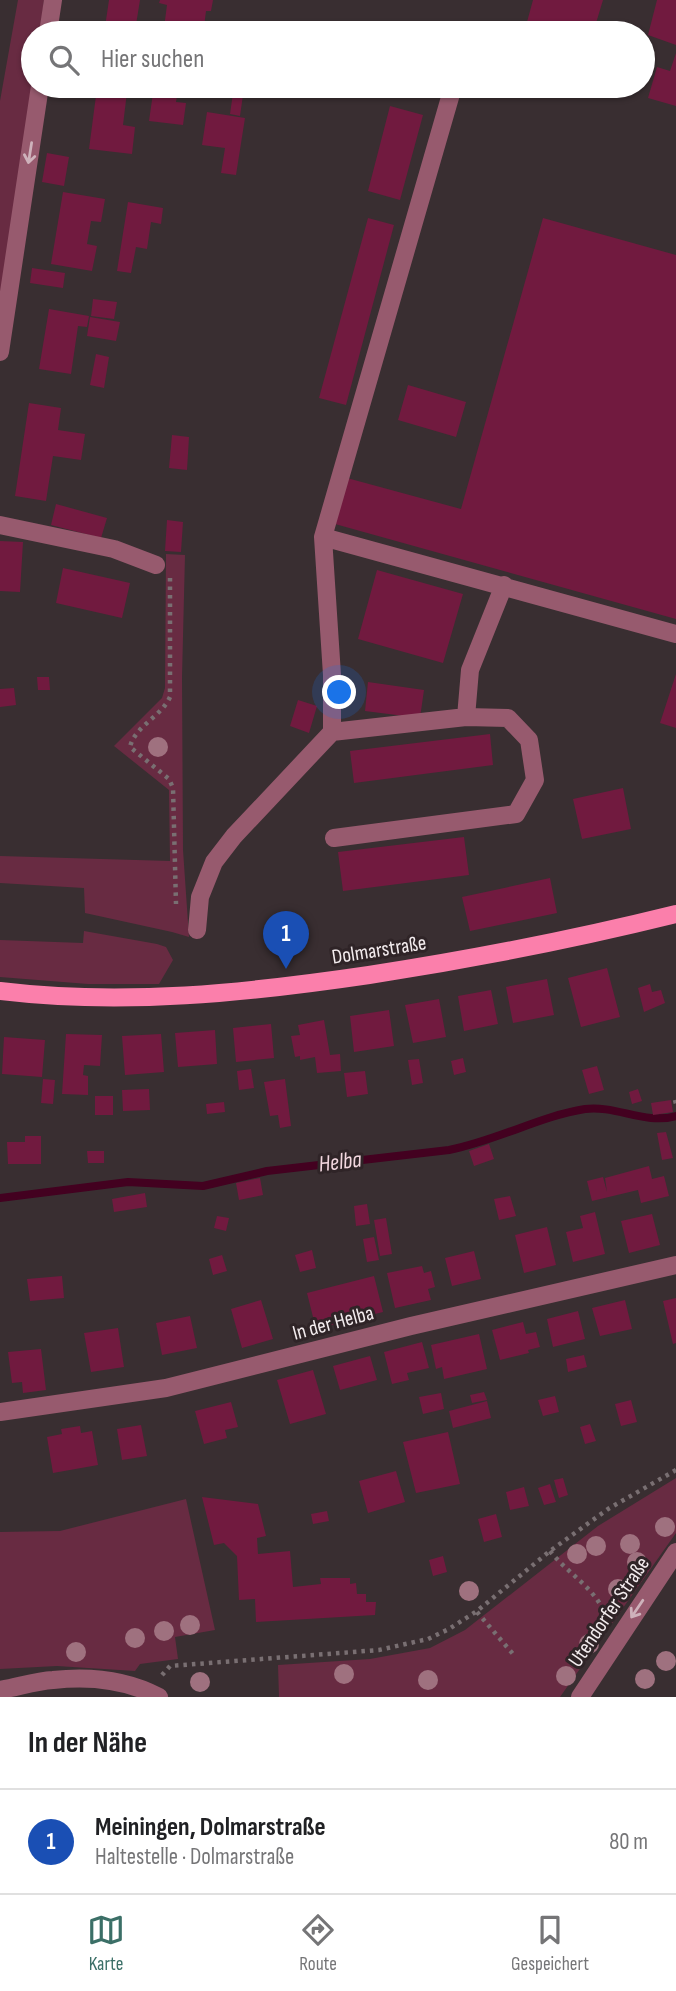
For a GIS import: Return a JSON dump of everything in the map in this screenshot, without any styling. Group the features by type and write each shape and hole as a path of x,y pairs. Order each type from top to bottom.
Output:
{"main road":[{"name":"Dolmarstraße","path":"0,990 135,999 256,991 474,959 676,914"}],"street":[{"path":"50,21 53,0"},
{"path":"0,350 38,98"},
{"path":"332,732 332,675 323,537 450,98"},
{"path":"0,525 114,549 156,565"},
{"path":"323,537 676,634"},
{"path":"466,717 470,670 504,585"},
{"path":"197,930 196,916 200,897 214,862 234,836 332,732 466,717 508,718 529,740 535,780 516,814 334,838"},
{"name":"In der Helba","path":"0,1412 166,1388 411,1326 676,1265"},
{"name":"Utendorfer Straße","path":"580,1697 676,1552"},
{"path":"0,1690 51,1680 87,1678 122,1683 153,1694"}],"path":[{"path":"156,565 167,572 171,580 170,697 161,712 134,736 130,747 169,779 173,788 176,907"},
{"path":"153,1694 170,1667 379,1650 428,1639 477,1611 550,1551 608,1509 676,1470"},
{"path":"550,1551 572,1576 590,1588 602,1604 610,1627 618,1637"},
{"path":"477,1611 513,1654"}],"shaded area":[{"path":"18,0 44,0 41,21 21,21 21,98 30,98 0,299 0,101"},
{"path":"166,554 185,555 182,677 183,850 189,937 85,913 84,888 0,883 0,856 170,861 169,790 114,746 162,698 165,688"},
{"path":"84,931 157,944 166,947 173,960 159,984 88,984 0,977 0,940 83,943"},
{"path":"676,1478 676,1533 560,1697 279,1697 278,1665 370,1659 430,1648 465,1630 598,1526"},
{"path":"186,1499 215,1630 175,1637 178,1659 140,1664 135,1671 57,1666 0,1669 0,1532 60,1531"}],"building":[{"path":"109,0 140,0 137,21 106,21"},
{"path":"160,0 213,0 211,11 206,11 205,21 165,21 167,5 159,3"},
{"path":"533,0 603,0 597,21 527,21"},
{"path":"657,0 676,0 676,45 655,38 655,21 652,21"},
{"path":"676,53 676,106 648,98 655,98 657,67 670,71"},
{"path":"96,98 126,98 123,125 135,127 132,154 89,149"},
{"path":"152,98 177,98 176,102 186,103 183,125 149,121"},
{"path":"232,98 243,98 240,116 230,114"},
{"path":"390,106 423,115 400,200 368,191"},
{"path":"207,112 245,118 236,175 221,173 225,148 202,145"},
{"path":"47,153 69,157 64,186 42,182"},
{"path":"63,192 105,199 101,222 91,221 87,244 97,246 92,271 51,264"},
{"path":"128,202 163,208 161,224 151,222 147,249 136,247 131,273 117,271"},
{"path":"368,218 394,225 346,405 319,398"},
{"path":"543,218 676,255 676,619 335,524 347,478 461,509"},
{"path":"32,268 65,273 63,288 30,283"},
{"path":"93,299 117,302 114,319 91,316"},
{"path":"49,309 89,316 87,327 78,326 71,374 39,369"},
{"path":"90,317 120,322 116,341 87,336"},
{"path":"96,354 109,357 104,388 90,385"},
{"path":"408,385 466,402 456,437 398,420"},
{"path":"29,403 61,408 58,430 85,434 81,460 53,456 46,501 15,496"},
{"path":"172,435 189,437 187,470 169,468"},
{"path":"56,504 107,518 101,538 51,525"},
{"path":"167,520 183,522 181,552 165,551"},
{"path":"0,541 23,542 20,592 0,591"},
{"path":"63,568 130,583 122,618 56,603"},
{"path":"377,570 463,594 443,663 358,639"},
{"path":"676,674 676,728 660,723"},
{"path":"37,677 49,677 50,690 38,690"},
{"path":"368,682 424,690 420,718 365,711"},
{"path":"14,688 16,705 0,707 0,689"},
{"path":"298,700 317,706 309,733 290,726"},
{"path":"490,734 493,765 354,783 350,751"},
{"path":"623,788 631,829 582,839 573,799"},
{"path":"464,837 469,875 343,891 338,852"},
{"path":"550,878 557,913 470,931 462,897"},
{"path":"607,968 620,1017 581,1027 568,978"},
{"path":"547,979 554,1015 513,1023 506,987"},
{"path":"650,984 652,992 661,990 665,1003 644,1012 638,988"},
{"path":"491,990 498,1024 464,1031 458,996"},
{"path":"439,999 446,1037 413,1043 405,1005"},
{"path":"389,1010 394,1046 354,1052 350,1016"},
{"path":"324,1020 330,1055 340,1054 341,1071 317,1073 315,1057 300,1060 300,1056 295,1057 291,1036 300,1035 298,1025"},
{"path":"271,1024 274,1058 236,1062 233,1028"},
{"path":"215,1030 217,1064 178,1067 175,1033"},
{"path":"66,1034 102,1035 100,1066 84,1065 83,1075 88,1076 88,1095 62,1094"},
{"path":"161,1034 164,1072 125,1075 122,1036"},
{"path":"4,1037 45,1040 42,1077 2,1074"},
{"path":"463,1058 466,1072 454,1075 451,1061"},
{"path":"419,1059 423,1083 412,1085 408,1060"},
{"path":"597,1066 604,1090 589,1094 582,1070"},
{"path":"251,1069 254,1088 239,1090 237,1071"},
{"path":"365,1071 368,1094 347,1097 344,1073"},
{"path":"43,1079 55,1080 53,1104 41,1103"},
{"path":"285,1079 291,1126 280,1128 278,1115 270,1116 264,1082"},
{"path":"149,1089 150,1110 123,1111 122,1090"},
{"path":"638,1089 642,1101 632,1104 629,1092"},
{"path":"95,1096 113,1096 113,1115 95,1115"},
{"path":"671,1100 673,1112 653,1115 651,1103"},
{"path":"224,1102 225,1112 207,1114 206,1104"},
{"path":"666,1132 673,1158 662,1160 657,1133"},
{"path":"25,1136 41,1136 41,1164 8,1164 7,1142 25,1142"},
{"path":"489,1144 494,1159 474,1166 469,1151"},
{"path":"87,1151 104,1151 104,1163 88,1163"},
{"path":"649,1166 652,1179 664,1176 669,1196 641,1203 638,1190 592,1201 587,1181 603,1177 607,1192 605,1178"},
{"path":"260,1178 263,1195 239,1200 236,1183"},
{"path":"145,1193 147,1207 114,1212 112,1199"},
{"path":"510,1196 516,1216 499,1220 494,1199"},
{"path":"367,1204 370,1224 356,1226 354,1206"},
{"path":"595,1212 605,1254 573,1262 566,1232 583,1228 580,1216"},
{"path":"652,1214 660,1245 629,1253 621,1221"},
{"path":"217,1216 229,1218 226,1231 214,1228"},
{"path":"386,1218 392,1254 380,1256 374,1220"},
{"path":"547,1227 556,1265 524,1273 515,1235"},
{"path":"374,1237 379,1260 367,1262 363,1239"},
{"path":"312,1250 316,1268 300,1272 295,1255"},
{"path":"474,1251 481,1279 452,1286 445,1258"},
{"path":"222,1255 227,1271 213,1275 209,1259"},
{"path":"422,1266 424,1273 431,1271 435,1287 428,1289 431,1300 395,1308 387,1273"},
{"path":"62,1276 64,1298 30,1301 27,1279"},
{"path":"374,1276 383,1312 316,1329 307,1293"},
{"path":"676,1298 676,1343 673,1344 663,1301"},
{"path":"261,1300 273,1339 242,1348 231,1309"},
{"path":"625,1300 632,1329 600,1336 592,1308"},
{"path":"578,1311 585,1339 553,1347 547,1319"},
{"path":"190,1316 197,1348 162,1355 156,1323"},
{"path":"523,1322 526,1334 536,1332 540,1347 528,1350 529,1353 500,1360 492,1330"},
{"path":"118,1328 124,1367 91,1372 84,1333"},
{"path":"479,1334 487,1369 444,1379 442,1367 436,1369 431,1345"},
{"path":"422,1342 429,1368 407,1373 409,1380 392,1384 384,1352"},
{"path":"41,1349 46,1390 23,1393 22,1382 12,1383 8,1352"},
{"path":"584,1355 587,1367 568,1372 566,1359"},
{"path":"370,1356 377,1380 340,1390 333,1366"},
{"path":"313,1370 326,1414 290,1424 277,1380"},
{"path":"484,1392 487,1400 472,1403 470,1395"},
{"path":"441,1393 444,1409 423,1414 419,1397"},
{"path":"555,1396 559,1412 543,1416 538,1400"},
{"path":"631,1400 637,1422 621,1426 615,1404"},
{"path":"487,1401 491,1418 453,1428 449,1411"},
{"path":"231,1402 238,1427 225,1430 227,1438 204,1444 195,1411"},
{"path":"590,1424 596,1441 585,1444 580,1427"},
{"path":"141,1425 147,1456 122,1460 117,1429"},
{"path":"80,1426 81,1433 92,1431 98,1465 53,1473 47,1437 62,1434 61,1429"},
{"path":"448,1432 460,1484 416,1493 403,1442"},
{"path":"396,1471 405,1502 368,1513 359,1481"},
{"path":"563,1478 568,1495 559,1498 554,1480"},
{"path":"550,1484 556,1502 544,1505 538,1488"},
{"path":"524,1487 529,1506 510,1510 506,1492"},
{"path":"202,1497 258,1504 266,1536 257,1538 258,1554 290,1551 293,1587 321,1584 320,1578 350,1578 350,1584 356,1583 357,1594 366,1594 366,1602 376,1602 375,1615 256,1622 255,1599 239,1600 237,1556 224,1543 214,1545"},
{"path":"327,1511 329,1521 313,1524 311,1514"},
{"path":"496,1514 502,1537 484,1542 478,1519"},
{"path":"443,1556 447,1572 433,1576 429,1560"}],"waterway":[{"name":"Helba","path":"0,1198 128,1182 203,1186 267,1171 449,1150 484,1141 551,1117 585,1109 653,1118 676,1116"}],"place":[{"name":"Meiningen, Dolmarstraße","path":"286,969"}]}
